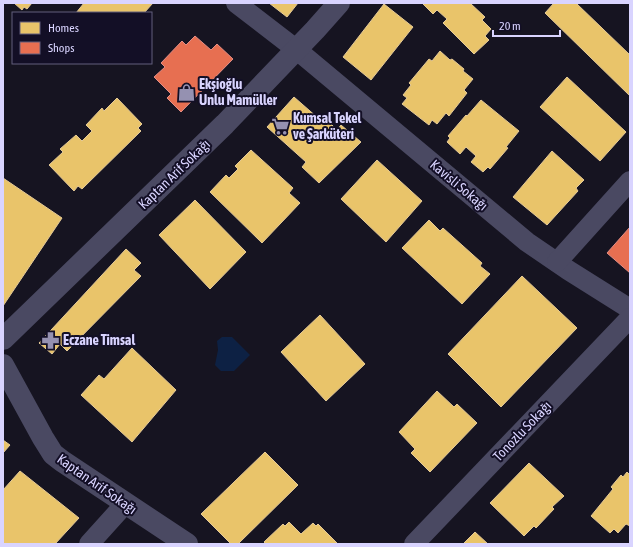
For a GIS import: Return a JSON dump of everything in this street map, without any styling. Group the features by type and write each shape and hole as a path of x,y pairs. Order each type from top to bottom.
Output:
{"street":[{"name":"Kavisli Sokağı","path":"236,3 296,50 519,235 557,262 630,309"},
{"name":"Kaptan Arif Sokağı","path":"3,339 225,124 296,50 338,3"},
{"path":"557,262 630,181"},
{"name":"Tonozlu Sokağı","path":"414,544 630,318"},
{"name":"Kaptan Arif Sokağı","path":"3,365 37,428 54,454 125,504 187,544"},
{"path":"89,544 125,504"}],"water":[{"path":"222,337 232,337 250,355 234,371 221,371 215,365 218,350 217,341"}],"building: Homes":[{"path":"14,3 32,3 27,9 24,7 22,10"},
{"path":"84,3 153,3 145,12 77,12"},
{"path":"269,3 298,3 287,17"},
{"path":"422,3 470,3 485,17 482,20 491,29 485,36 489,40 474,54 443,23 447,19 437,10 433,14"},
{"path":"554,3 576,3 630,55 630,96 545,13"},
{"path":"384,4 413,27 371,80 343,57"},
{"path":"440,51 464,69 463,71 473,79 464,90 467,93 449,116 446,113 437,124 432,120 429,125 402,104 407,98 403,95 411,85 409,83 429,59 432,61"},
{"path":"567,77 626,132 600,161 540,107"},
{"path":"294,97 326,125 329,122 337,130 341,125 361,142 319,183 302,167 306,162 267,127"},
{"path":"117,98 142,124 138,128 141,131 82,189 78,186 74,191 49,165 63,152 60,149 76,135 82,141 92,131 86,125 102,108 104,111"},
{"path":"481,100 519,131 506,147 508,148 490,169 488,167 483,172 471,162 476,156 466,147 460,154 447,142 450,138 448,136"},
{"path":"251,150 293,188 289,193 300,203 262,243 210,192 226,175 229,178 238,169 235,166"},
{"path":"552,151 584,180 576,188 578,191 547,225 513,197"},
{"path":"377,160 422,201 386,242 341,199"},
{"path":"3,178 62,218 3,306"},
{"path":"195,200 246,252 210,289 159,235"},
{"path":"429,220 440,231 443,228 482,263 480,266 490,274 462,304 402,248"},
{"path":"126,249 141,263 134,270 141,276 67,351 60,344 52,354 39,343"},
{"path":"522,276 577,328 501,407 448,354"},
{"path":"320,315 365,364 326,401 281,352"},
{"path":"132,348 176,390 132,442 81,395 99,375 104,379"},
{"path":"437,391 454,407 457,404 477,423 430,472 411,453 415,449 399,432"},
{"path":"3,440 10,445 3,453"},
{"path":"265,452 298,485 238,544 231,544 201,514"},
{"path":"529,463 564,496 552,507 554,509 536,528 534,526 524,536 490,503"},
{"path":"20,471 79,518 55,544 3,544 3,490"},
{"path":"627,472 630,475 630,526 626,524 618,533 614,529 610,533 591,516 613,489 611,487 621,475 623,477"},
{"path":"289,522 301,534 313,523 316,526 318,524 338,544 266,544 264,542 283,524 285,526"},
{"path":"475,532 488,544 463,544"}],"building: Shops":[{"path":"195,36 211,50 217,44 233,59 181,112 167,98 171,94 154,77 165,67 161,63 182,41 186,45"},
{"path":"630,227 630,273 607,253"}],"place":[{"name":"Ekşioğlu Unlu Mamüller","path":"186,92"},
{"name":"Kumsal Tekel ve Şarküteri","path":"280,126"},
{"name":"Eczane Timsal","path":"50,340"}]}
